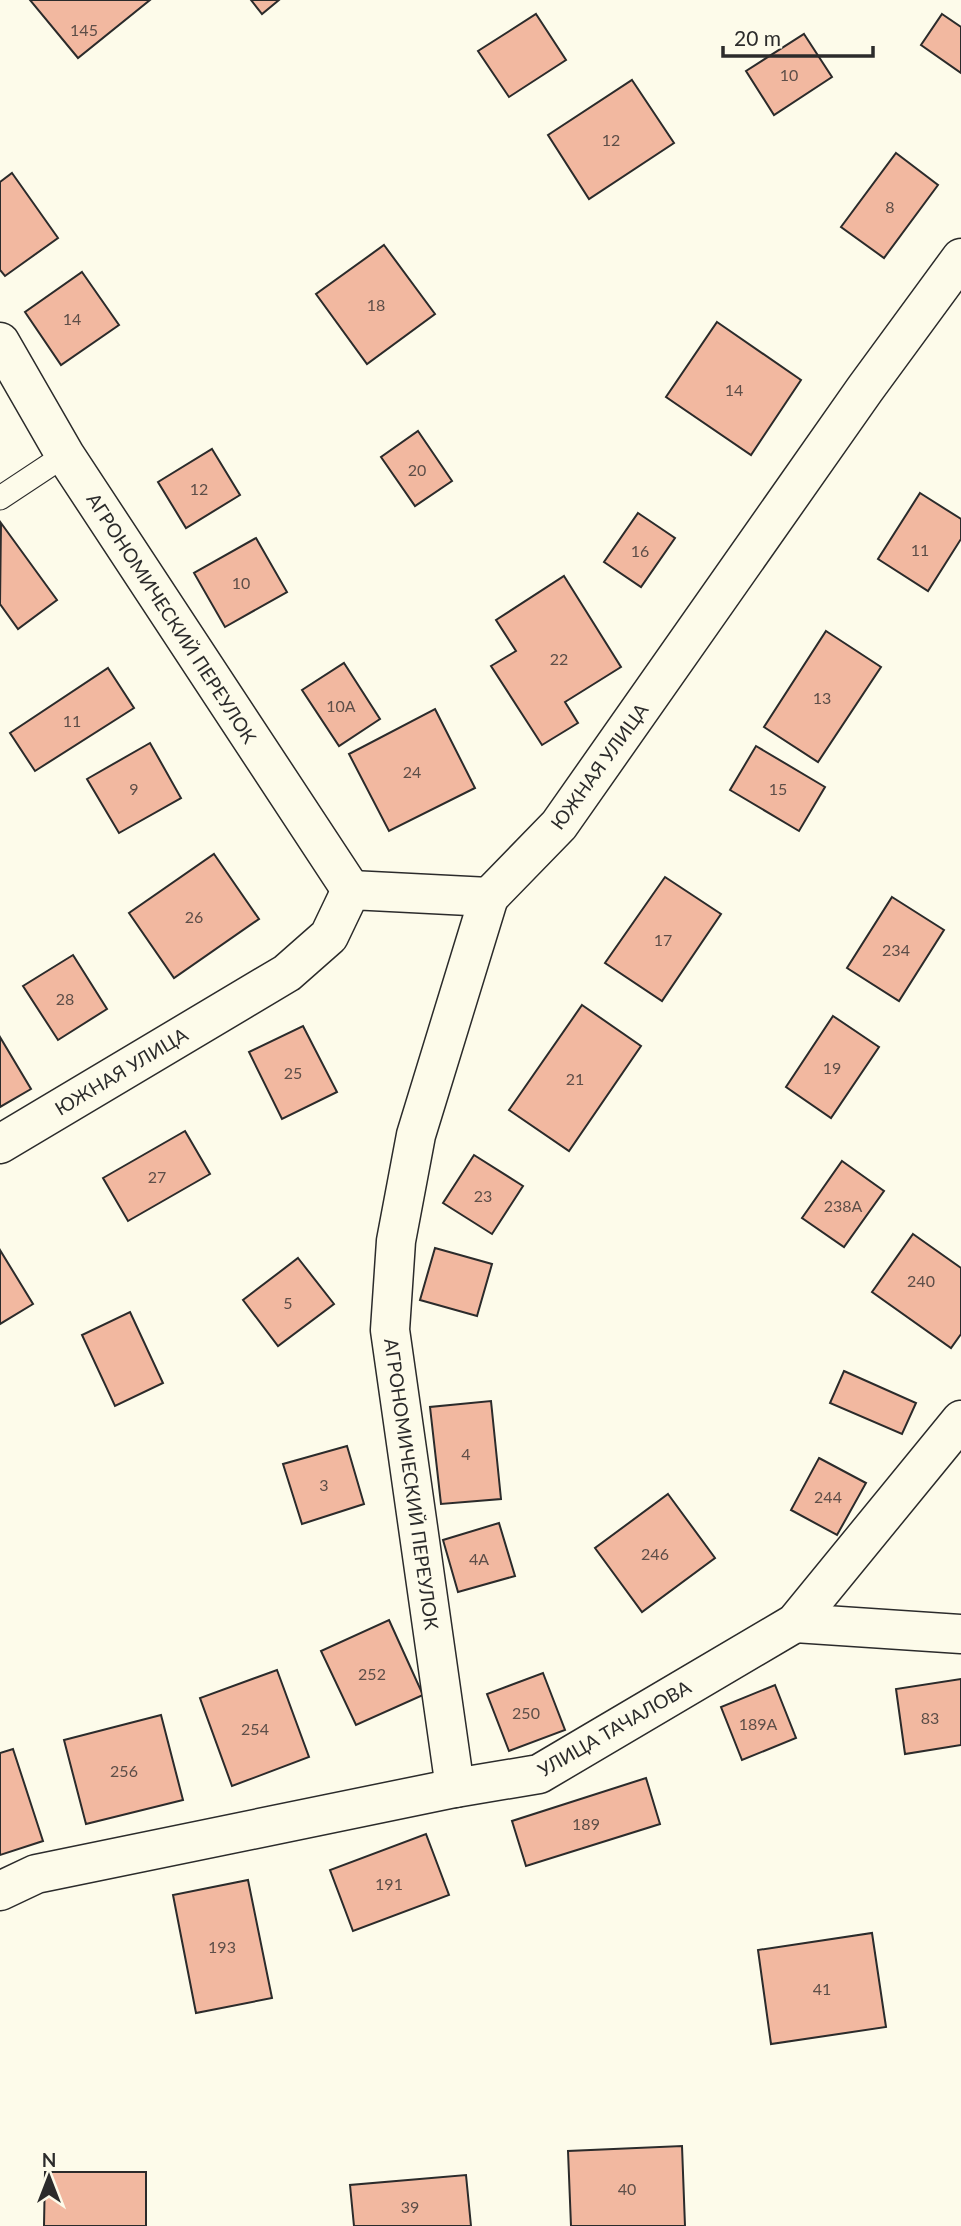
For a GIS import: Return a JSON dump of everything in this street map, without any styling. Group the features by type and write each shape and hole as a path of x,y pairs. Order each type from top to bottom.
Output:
{"street":[{"name":"ЮЖНАЯ УЛИЦА","path":"489,897 559,825 865,389 961,258"},
{"name":"АГРОНОМИЧЕСКИЙ ПЕРЕУЛОК","path":"0,342 65,455 351,890"},
{"name":"ЮЖНАЯ УЛИЦА","path":"0,1144 287,973 329,936 351,890"},
{"path":"351,890 489,897"},
{"name":"АГРОНОМИЧЕСКИЙ ПЕРЕУЛОК","path":"455,1788 390,1330 396,1241 416,1135 489,897"},
{"name":"УЛИЦА ТАЧАЛОВА","path":"0,1891 36,1874 455,1788 539,1774 795,1623 961,1420"},
{"path":"795,1623 961,1634"}],"lane":[{"path":"0,498 65,455"}],"building":[{"path":"30,0 150,0 78,58"},
{"path":"251,0 279,0 262,14"},
{"path":"536,14 566,60 509,97 478,51"},
{"path":"942,14 961,27 961,73 921,45"},
{"path":"804,34 832,77 774,115 746,71"},
{"path":"632,80 674,143 589,199 548,135"},
{"path":"896,153 938,185 884,258 841,227"},
{"path":"12,173 58,238 5,276 0,270 0,182"},
{"path":"384,245 435,314 367,364 316,294"},
{"path":"82,272 119,325 61,365 25,312"},
{"path":"717,322 801,380 751,455 666,397"},
{"path":"418,431 452,481 415,506 381,457"},
{"path":"212,449 240,495 186,528 158,482"},
{"path":"920,493 961,519 961,539 928,591 878,559"},
{"path":"638,513 675,538 641,587 604,562"},
{"path":"1,523 57,600 18,629 0,604"},
{"path":"256,538 287,592 225,627 194,573"},
{"path":"564,576 621,667 565,702 578,723 542,745 491,666 516,651 496,620"},
{"path":"826,631 881,667 818,762 764,727"},
{"path":"344,663 380,719 339,746 302,690"},
{"path":"108,668 134,708 35,771 10,733"},
{"path":"435,709 475,788 389,831 349,754"},
{"path":"150,743 181,798 119,833 87,779"},
{"path":"756,746 825,787 799,831 730,790"},
{"path":"214,854 259,919 174,978 129,913"},
{"path":"665,877 721,914 662,1001 605,963"},
{"path":"892,897 944,930 899,1001 847,968"},
{"path":"73,955 107,1009 58,1040 23,986"},
{"path":"582,1005 641,1046 569,1151 509,1110"},
{"path":"833,1016 879,1047 831,1118 786,1087"},
{"path":"303,1026 337,1092 282,1119 249,1052"},
{"path":"0,1037 31,1089 0,1107"},
{"path":"185,1131 210,1174 128,1221 103,1178"},
{"path":"474,1155 523,1186 492,1234 443,1203"},
{"path":"842,1161 884,1191 844,1247 802,1218"},
{"path":"913,1234 961,1268 961,1334 951,1348 872,1292"},
{"path":"435,1248 492,1264 477,1316 420,1300"},
{"path":"0,1250 33,1304 0,1324"},
{"path":"298,1258 334,1304 278,1346 243,1300"},
{"path":"130,1312 163,1383 115,1406 82,1335"},
{"path":"844,1371 916,1403 902,1434 830,1403"},
{"path":"491,1401 501,1499 441,1504 430,1407"},
{"path":"347,1446 364,1504 302,1524 283,1464"},
{"path":"819,1458 866,1483 837,1535 791,1510"},
{"path":"668,1494 715,1558 642,1612 595,1548"},
{"path":"499,1523 515,1576 458,1592 443,1540"},
{"path":"389,1620 423,1695 356,1725 321,1651"},
{"path":"277,1670 309,1757 232,1786 200,1698"},
{"path":"543,1673 565,1730 509,1751 487,1694"},
{"path":"961,1679 961,1745 905,1754 896,1689"},
{"path":"775,1685 796,1738 742,1760 721,1707"},
{"path":"161,1715 183,1800 86,1824 64,1740"},
{"path":"13,1749 43,1841 0,1855 0,1753"},
{"path":"646,1778 660,1824 526,1866 512,1821"},
{"path":"426,1834 449,1895 353,1931 330,1870"},
{"path":"248,1880 272,1998 196,2013 173,1895"},
{"path":"872,1933 886,2027 771,2044 758,1950"},
{"path":"682,2146 685,2226 571,2226 568,2151"},
{"path":"45,2172 146,2172 146,2226 44,2226"},
{"path":"466,2175 471,2226 354,2226 350,2185"}]}
